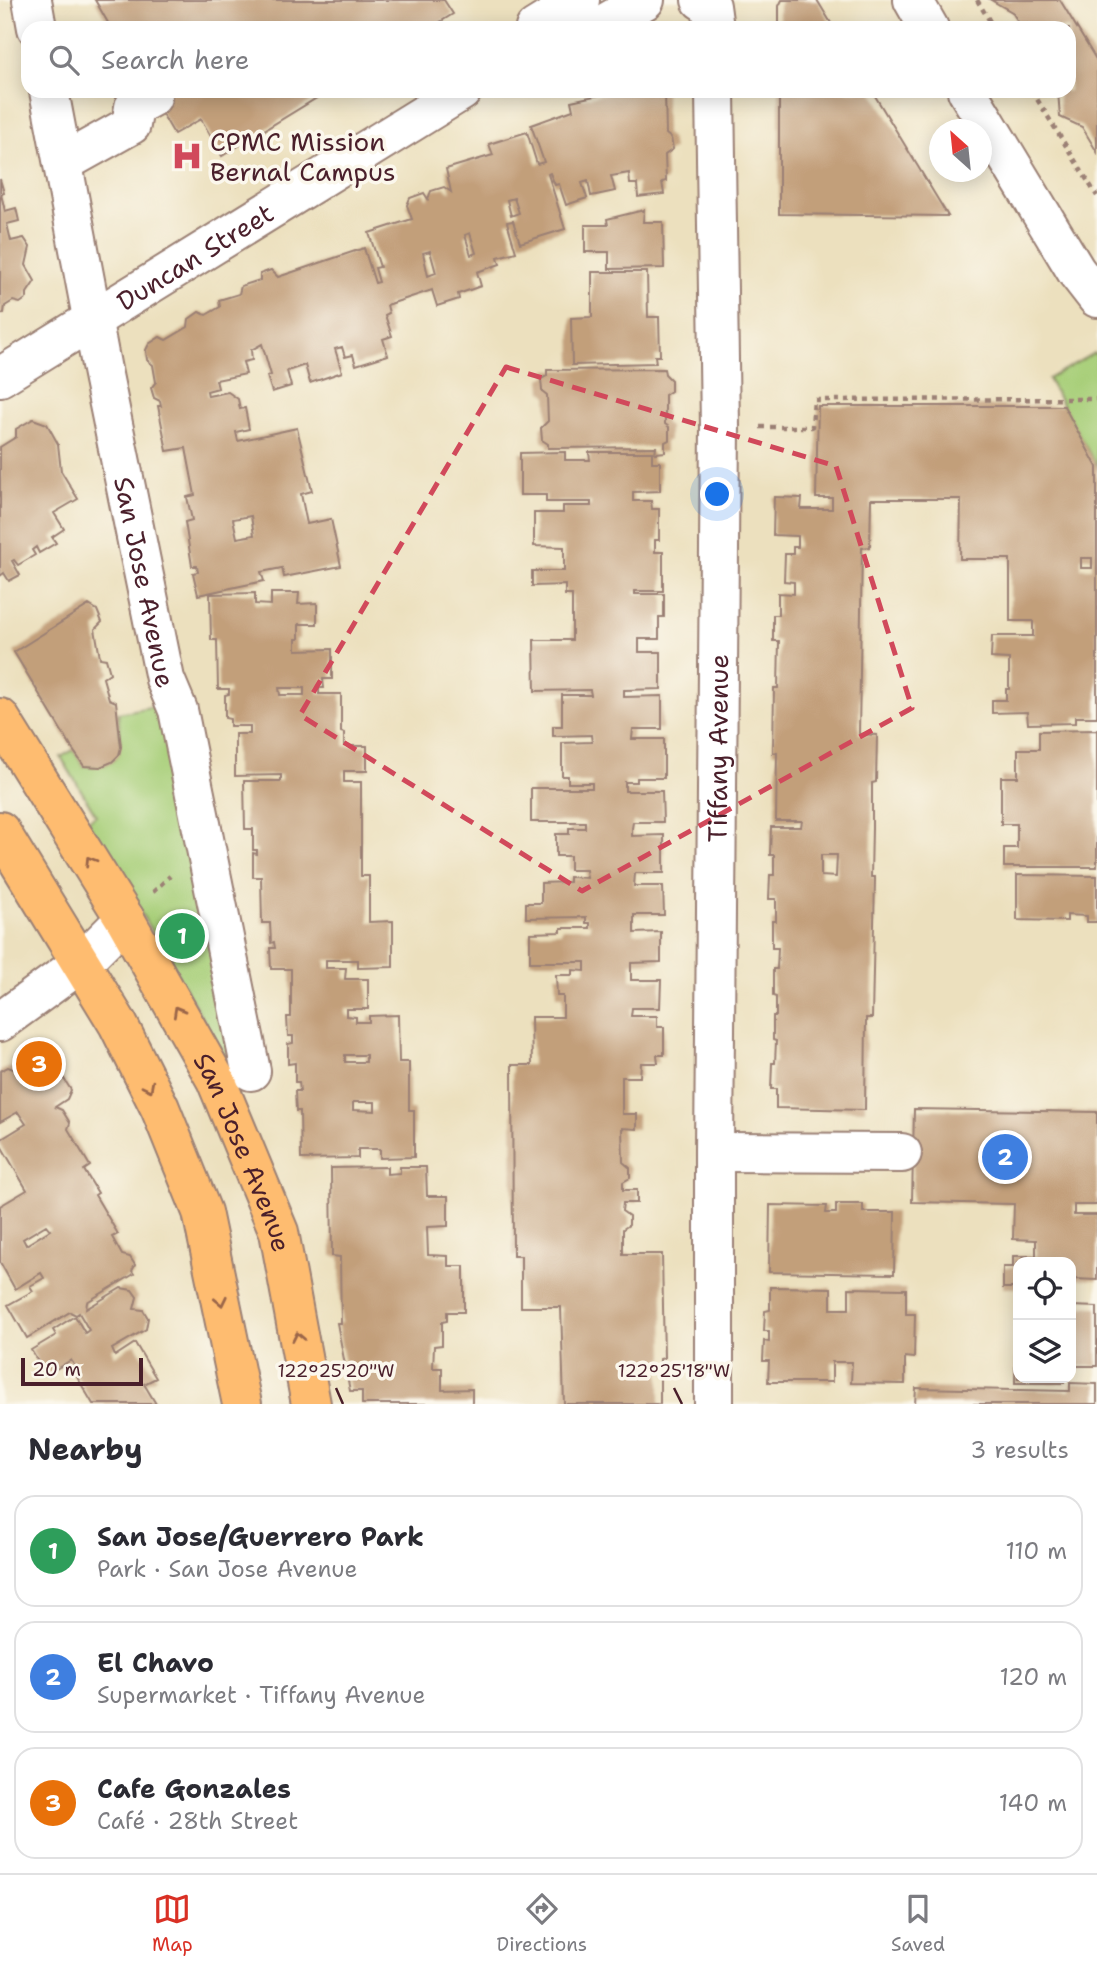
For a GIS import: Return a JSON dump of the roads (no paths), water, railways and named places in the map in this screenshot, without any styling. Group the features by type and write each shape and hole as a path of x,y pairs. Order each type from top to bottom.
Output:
{"main road":[{"name":"San Jose Avenue","path":"0,718 125,919 216,1080 279,1232 311,1404"},
{"path":"0,831 118,1024 160,1108 202,1212 242,1404"}],"street":[{"path":"32,0 36,21"},
{"path":"546,21 580,0"},
{"path":"609,21 645,0"},
{"path":"913,0 925,21"},
{"name":"San Jose Avenue","path":"50,98 162,666 178,710 251,1071"},
{"name":"Duncan Street","path":"0,377 451,98"},
{"name":"Tiffany Avenue","path":"714,1404 720,427 715,98"},
{"path":"971,98 1076,271 1097,298"},
{"path":"63,163 149,113"},
{"path":"0,1022 81,962 125,919"},
{"path":"714,1152 902,1153"}],"place":[{"name":"CPMC Mission Bernal Campus","path":"187,156"},
{"name":"San Jose/Guerrero Park","path":"182,936"},
{"name":"Cafe Gonzales","path":"39,1064"},
{"name":"El Chavo","path":"1005,1157"}]}
